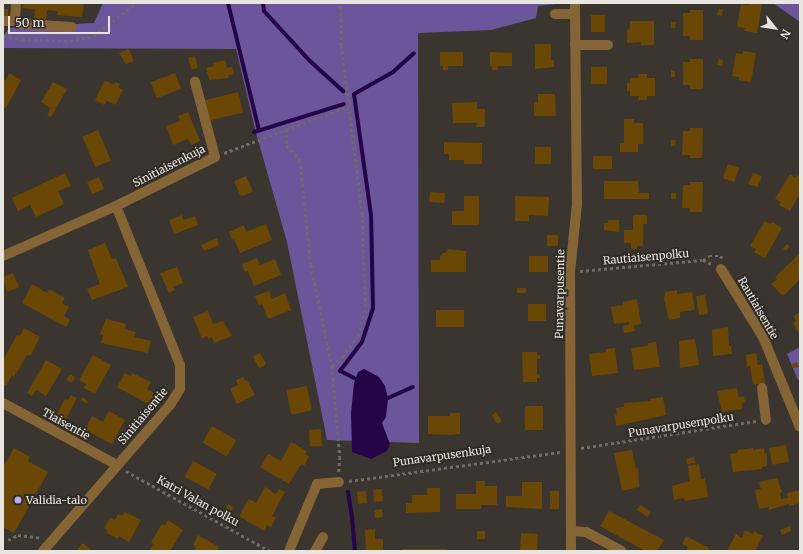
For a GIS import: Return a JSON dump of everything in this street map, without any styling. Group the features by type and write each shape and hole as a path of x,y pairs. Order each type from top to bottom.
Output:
{"street":[{"path":"15,21 16,3"},
{"name":"Punavarpusentie","path":"571,551 570,272 577,204 575,3"},
{"path":"556,14 575,14"},
{"path":"3,21 15,21 22,24 72,27"},
{"path":"575,45 608,45"},
{"path":"195,82 215,157"},
{"name":"Sinitiaisenkuja","path":"3,256 116,206 215,157"},
{"name":"Sinitiaisentie","path":"43,551 170,405 180,389 180,365 116,206"},
{"name":"Rautiaisentie","path":"721,269 763,338 800,427"},
{"path":"762,388 766,420"},
{"name":"Tiaisentie","path":"3,403 117,465"},
{"path":"289,551 317,484 339,482"},
{"path":"571,531 586,532 621,551"},
{"path":"315,551 323,537"}],"path":[{"path":"332,366 358,336 365,307 362,215 341,46 340,3"},
{"name":"Sinitiaisenkuja","path":"215,157 349,106"},
{"path":"286,129 287,145 300,160 311,265 332,366 340,457 339,482"},
{"name":"Rautiaisenpolku","path":"570,272 703,260 721,269"},
{"name":"Punavarpusenpolku","path":"570,450 766,420"},
{"name":"Punavarpusenkuja","path":"339,482 570,450"},
{"name":"Katri Valan polku","path":"117,465 270,551"},
{"path":"8,540 18,536 53,539"}],"shaded area":[{"path":"103,3 565,3 538,6 536,18 491,30 418,33 419,443 327,440 287,242 256,133 236,49 3,48 3,37 9,28 94,23"},
{"path":"773,3 800,3 800,22"},
{"path":"800,347 800,379 798,380 787,354"},
{"path":"364,369 379,377 385,386 388,398 386,417 382,423 390,444 387,451 371,459 352,452 351,413 354,383 358,372"}],"building":[{"path":"23,3 84,3 82,17 57,15 58,11 47,10 46,21 34,20 35,9 22,8"},
{"path":"749,3 762,4 757,33 744,31 745,28 737,27 741,4 748,5"},
{"path":"3,9 8,9 8,16 3,16"},
{"path":"719,9 723,9 722,16 717,15"},
{"path":"690,10 703,10 703,40 690,40 690,36 683,36 683,13 690,13"},
{"path":"591,15 605,15 605,32 591,32"},
{"path":"630,21 654,21 654,45 641,45 641,42 627,43 627,30 630,28"},
{"path":"671,22 676,22 675,28 671,28"},
{"path":"535,44 551,44 551,60 554,60 554,67 535,69"},
{"path":"129,49 134,61 126,64 119,53"},
{"path":"743,51 756,53 751,82 739,80 739,77 732,76 736,53 743,54"},
{"path":"440,52 463,52 463,66 448,66 448,70 443,70 443,66 440,66"},
{"path":"490,52 512,53 512,66 498,66 498,70 492,70 492,66 490,66"},
{"path":"195,56 198,68 191,69 188,58"},
{"path":"690,59 703,59 703,89 690,89 690,85 683,85 683,62 690,62"},
{"path":"719,59 723,60 722,66 717,65"},
{"path":"225,60 227,68 232,67 234,74 228,75 229,78 209,80 206,68 214,66 213,63"},
{"path":"591,67 607,67 607,84 591,84"},
{"path":"671,70 675,71 675,77 671,77"},
{"path":"9,73 21,80 6,108 3,106 3,79 6,80"},
{"path":"175,73 181,89 157,98 151,82"},
{"path":"638,74 647,74 647,78 655,78 655,96 647,96 647,100 638,100 639,96 630,96 630,91 627,91 627,83 630,83 630,78 638,78"},
{"path":"105,80 113,85 115,82 120,84 118,87 123,90 115,105 107,101 104,105 95,100"},
{"path":"53,82 67,89 51,117 47,115 51,108 41,102"},
{"path":"238,92 243,112 210,121 205,100"},
{"path":"538,94 555,94 556,116 534,116 534,102 538,102"},
{"path":"477,102 477,109 485,109 485,127 476,127 477,123 453,123 452,103"},
{"path":"188,112 200,141 191,145 188,139 173,145 166,126 180,121 178,116"},
{"path":"624,119 634,119 634,123 643,123 643,144 638,144 638,152 620,152 620,143 624,143"},
{"path":"690,128 703,128 702,158 690,158 690,155 682,155 683,131 690,131"},
{"path":"98,130 111,160 95,167 82,137"},
{"path":"671,140 676,140 675,146 671,146"},
{"path":"444,142 482,143 482,164 464,164 464,160 449,160 449,154 444,154"},
{"path":"535,147 551,147 551,164 535,164"},
{"path":"593,156 612,156 612,169 593,169"},
{"path":"728,164 739,168 734,182 723,178"},
{"path":"65,173 71,186 58,191 64,204 36,217 30,205 18,211 12,198"},
{"path":"753,173 762,176 758,187 748,184"},
{"path":"790,174 795,178 797,175 800,177 800,194 790,211 779,205 781,202 775,199"},
{"path":"246,176 253,192 241,197 234,181"},
{"path":"99,177 104,189 92,194 87,182"},
{"path":"604,181 638,181 639,193 649,193 649,199 604,199"},
{"path":"690,182 703,182 702,212 690,212 690,208 682,208 683,185 690,185"},
{"path":"430,192 445,193 444,203 429,202"},
{"path":"671,193 676,193 676,199 671,199"},
{"path":"464,196 479,196 479,225 452,225 452,211 464,211"},
{"path":"515,196 549,197 548,216 529,215 529,221 515,221"},
{"path":"182,215 184,220 195,216 198,225 174,234 169,220"},
{"path":"633,215 647,215 647,224 643,224 643,246 637,246 637,249 631,249 631,243 624,243 624,230 633,230"},
{"path":"608,220 619,220 619,232 604,230 604,223 608,223"},
{"path":"765,221 770,224 772,222 782,228 765,258 754,252 756,249 750,246"},
{"path":"266,224 272,240 240,253 229,232 244,225 246,232"},
{"path":"547,235 558,235 558,246 547,246"},
{"path":"217,238 219,245 204,251 201,245"},
{"path":"105,243 112,259 116,258 128,287 92,300 87,289 100,284 88,250"},
{"path":"787,244 790,247 786,251 783,248"},
{"path":"448,249 466,251 466,272 431,272 431,260 440,260 440,257 443,253 446,253"},
{"path":"800,253 800,279 783,296 771,284 777,279 775,277"},
{"path":"529,256 548,256 548,272 529,272"},
{"path":"257,258 260,265 275,259 281,275 254,286 248,271 245,272 242,264"},
{"path":"177,267 183,283 173,287 175,290 169,293 160,273"},
{"path":"13,273 19,287 7,292 3,277"},
{"path":"32,284 47,293 49,289 65,298 62,303 69,307 64,316 70,320 66,327 22,303"},
{"path":"517,288 526,288 526,293 517,293"},
{"path":"677,290 677,294 692,292 695,310 680,312 680,318 669,320 664,299 665,292"},
{"path":"269,291 272,299 285,293 291,310 268,319 262,304 259,305 255,296"},
{"path":"705,295 708,314 699,315 696,296"},
{"path":"637,299 641,324 634,325 635,331 624,333 623,326 629,325 629,322 614,324 611,307 623,305 623,302"},
{"path":"528,304 546,304 546,321 528,321"},
{"path":"436,310 464,310 464,327 436,327"},
{"path":"208,311 213,324 223,321 232,336 214,343 212,337 208,339 207,336 202,339 193,317"},
{"path":"800,312 799,334 793,323 796,321 793,316"},
{"path":"106,319 126,324 125,329 136,332 134,337 151,341 148,353 101,343 103,335 100,334"},
{"path":"728,327 729,346 731,346 732,354 713,356 712,330"},
{"path":"24,328 40,337 31,355 27,355 14,377 12,375 6,386 3,384 3,360 17,335 20,336"},
{"path":"695,339 699,365 680,368 679,341"},
{"path":"656,342 660,367 634,370 631,348 648,346 648,343"},
{"path":"615,348 618,373 592,376 589,354 606,352 606,349"},
{"path":"522,352 537,352 537,355 540,355 540,359 537,359 537,374 540,378 537,378 537,382 523,382"},
{"path":"260,353 266,364 259,368 253,357"},
{"path":"756,353 758,365 762,364 765,383 753,385 750,366 747,367 746,355"},
{"path":"93,355 111,365 95,394 84,388 86,384 79,380"},
{"path":"46,360 62,369 46,396 36,390 32,396 27,393"},
{"path":"797,362 799,367 793,368 792,364"},
{"path":"125,373 131,376 132,373 151,382 147,389 158,395 152,406 117,387"},
{"path":"70,374 75,377 72,383 66,380"},
{"path":"243,377 245,381 247,380 255,395 237,404 230,389 238,385 236,380"},
{"path":"307,386 312,411 291,415 286,390"},
{"path":"737,388 739,397 744,396 745,402 742,403 742,409 722,412 717,391"},
{"path":"71,395 77,398 66,419 57,414 65,399 68,400"},
{"path":"82,397 88,401 87,404 81,400"},
{"path":"663,397 666,415 616,426 616,408 624,407 624,403 651,401 650,399"},
{"path":"525,406 543,406 543,430 525,430"},
{"path":"109,411 125,420 112,444 85,430 92,416 103,422"},
{"path":"496,412 502,421 497,424 492,415"},
{"path":"450,413 460,413 460,434 428,434 428,416 450,416"},
{"path":"212,426 236,440 227,456 202,442"},
{"path":"321,429 322,446 310,447 309,430"},
{"path":"291,442 307,451 305,454 309,456 304,466 301,464 289,484 260,467 268,454 281,461"},
{"path":"786,445 789,462 772,465 769,448"},
{"name":"Validia-talo","path":"14,448 30,457 28,461 48,472 14,533 3,527 3,467"},
{"path":"753,448 753,450 764,448 765,454 767,453 767,466 762,467 762,469 733,472 730,454 738,453 738,450"},
{"path":"632,450 636,469 638,468 639,487 622,491 614,453"},
{"path":"694,457 695,463 687,464 686,459"},
{"path":"193,461 217,474 208,490 185,477"},
{"path":"699,464 701,479 705,478 708,497 685,501 684,498 674,500 672,486 690,481 688,466"},
{"path":"777,478 782,492 780,493 781,499 788,498 787,493 800,490 800,503 789,506 789,504 769,510 769,507 759,509 755,490 761,489 759,482"},
{"path":"476,481 485,481 485,486 497,486 497,505 481,505 481,509 456,509 456,494 476,494"},
{"path":"522,482 542,482 542,509 506,507 506,496 522,496"},
{"path":"265,487 276,494 279,489 285,492 272,516 276,518 271,527 267,525 264,531 239,516 249,499 256,503"},
{"path":"427,488 440,488 440,512 406,513 406,503 412,503 412,495 427,495"},
{"path":"382,489 383,501 374,502 373,490"},
{"path":"366,491 367,503 358,504 357,492"},
{"path":"550,491 559,491 559,509 550,509"},
{"path":"228,504 233,507 229,516 223,513"},
{"path":"640,505 651,512 648,517 637,510"},
{"path":"382,509 383,517 375,518 374,510"},
{"path":"609,511 664,540 657,551 645,551 600,526"},
{"path":"125,512 141,520 129,542 119,536 118,539 107,533 108,531 104,528 110,518 115,520 118,514 122,516"},
{"path":"168,520 183,530 170,551 151,551 150,550 153,544 151,542 162,524 165,525"},
{"path":"790,526 791,531 782,535 780,530"},
{"path":"375,529 375,539 383,539 383,551 366,551 365,530"},
{"path":"745,530 753,534 754,531 763,536 755,551 727,551 736,534 742,538"},
{"path":"477,531 485,531 485,539 477,539"},
{"path":"521,533 538,534 537,551 520,551"},
{"path":"198,535 219,547 217,551 194,551 196,547 193,545"},
{"path":"686,536 709,548 708,551 686,551 688,547 682,544"},
{"path":"83,543 92,551 76,551"},
{"path":"402,549 447,549 447,551 402,551"}],"waterway":[{"path":"228,3 259,130"},
{"path":"263,3 264,11 310,61 343,91"},
{"path":"356,379 340,371 362,342 373,308 371,215 354,94 393,72 414,53"},
{"path":"254,132 344,104"},
{"path":"388,398 413,387"},
{"path":"348,492 355,551"}],"place":[{"name":"Validia-talo","path":"18,500"}]}
